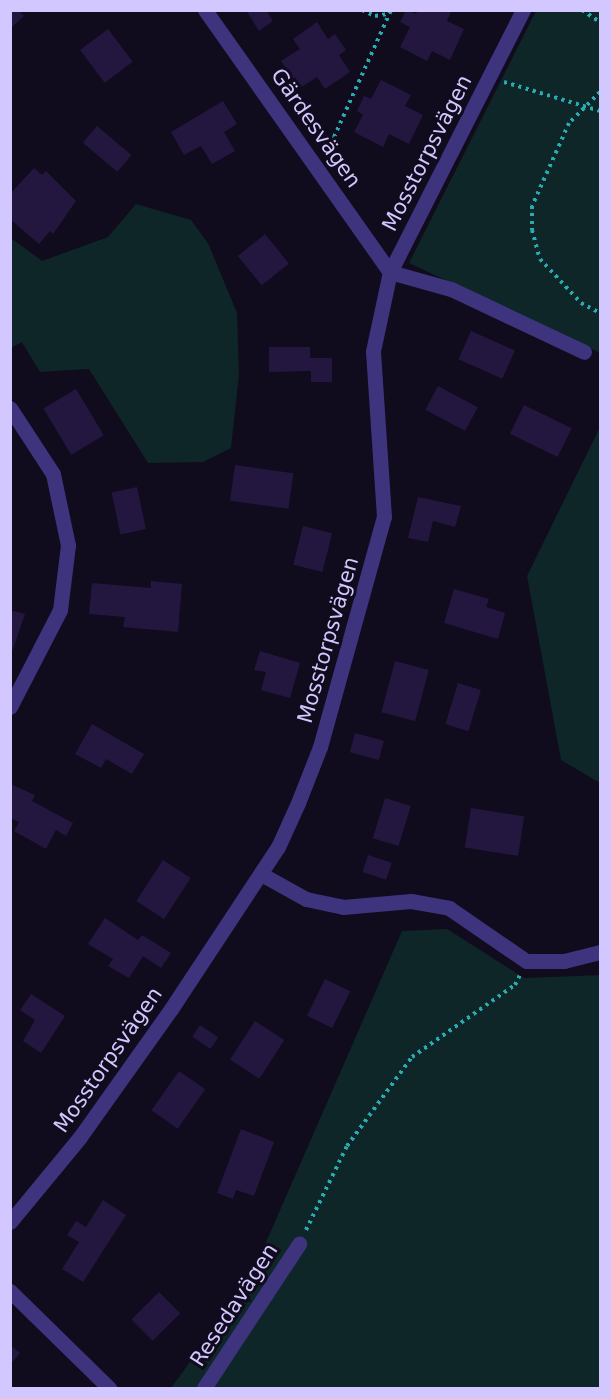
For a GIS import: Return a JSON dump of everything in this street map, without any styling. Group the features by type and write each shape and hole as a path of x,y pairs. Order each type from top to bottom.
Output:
{"street":[{"name":"Gärdesvägen","path":"205,10 390,272"},
{"name":"Mosstorpsvägen","path":"10,1222 110,1095 278,847 320,747 384,517 373,351 390,272 523,10"},
{"path":"390,272 451,289 584,352"},
{"path":"10,408 53,474 68,545 60,610 10,707"},
{"path":"261,874 306,899 343,907 411,901 449,908 526,961 564,961 600,952"},
{"name":"Resedavägen","path":"204,1389 299,1244"},
{"path":"10,1291 109,1389"}],"path":[{"path":"362,10 375,16 389,12"},
{"path":"582,10 600,22"},
{"path":"314,162 334,137 389,12"},
{"path":"489,76 582,108 600,111"},
{"path":"600,92 582,108 554,149 532,206 532,230 540,259 556,280 600,313"},
{"path":"299,1244 347,1146 412,1056 515,985 526,961"}],"green space":[{"path":"536,11 600,11 600,353 409,263"},
{"path":"136,204 191,220 208,243 237,313 239,375 231,448 203,462 148,463 89,369 40,372 22,342 11,348 11,238 42,261 108,237"},
{"path":"600,427 600,783 561,760 527,576"},
{"path":"447,929 524,978 600,975 600,1388 171,1388 250,1279 402,931"}],"building":[{"path":"10,10 18,10 24,16 10,29"},
{"path":"246,10 266,10 273,21 259,31"},
{"path":"406,10 416,14 418,10 452,10 447,21 464,29 450,60 432,51 427,61 400,47 410,27 400,22"},
{"path":"317,22 328,39 335,34 346,50 339,55 350,72 325,89 317,77 300,88 281,61 300,49 293,39"},
{"path":"108,29 133,62 105,83 80,50"},
{"path":"381,80 411,95 405,106 423,115 409,144 389,134 383,147 354,132 363,115 357,111 364,96 371,99"},
{"path":"223,101 237,124 224,132 235,151 212,164 201,146 184,155 171,132"},
{"path":"97,126 131,155 117,172 83,143"},
{"path":"34,168 42,175 46,171 76,201 53,234 50,231 39,244 10,219 10,194"},
{"path":"265,234 289,264 262,286 238,256"},
{"path":"471,331 515,351 502,379 458,359"},
{"path":"269,347 310,347 310,358 332,358 332,382 311,382 311,371 269,372"},
{"path":"438,386 478,407 465,431 425,410"},
{"path":"76,389 104,435 71,455 43,409"},
{"path":"524,405 572,428 558,457 510,434"},
{"path":"235,465 293,473 288,509 230,501"},
{"path":"137,487 146,529 121,534 112,492"},
{"path":"418,497 461,506 455,527 433,521 428,542 408,538"},
{"path":"303,526 332,533 322,572 293,565"},
{"path":"151,581 182,584 178,632 123,627 125,617 89,614 92,583 151,588"},
{"path":"454,589 489,599 486,607 505,613 498,639 444,623"},
{"path":"10,610 25,614 11,655 10,655"},
{"path":"260,651 300,663 290,698 261,690 266,672 254,670"},
{"path":"395,661 429,670 415,721 381,712"},
{"path":"458,683 481,690 468,731 445,724"},
{"path":"92,724 144,754 132,774 106,759 101,768 75,754"},
{"path":"355,733 384,741 379,760 350,752"},
{"path":"10,784 35,795 32,801 73,823 66,836 56,830 46,849 14,831 19,822 10,818"},
{"path":"385,798 411,806 399,846 373,838"},
{"path":"471,808 524,816 518,856 465,848"},
{"path":"368,855 392,863 386,880 362,872"},
{"path":"163,860 191,878 164,919 136,901"},
{"path":"105,918 138,940 142,935 171,953 161,968 143,956 129,978 108,966 113,959 88,944"},
{"path":"325,979 350,991 332,1028 307,1016"},
{"path":"31,994 65,1016 41,1053 23,1041 35,1020 20,1010"},
{"path":"255,1021 284,1040 259,1079 230,1060"},
{"path":"200,1025 218,1037 210,1049 192,1037"},
{"path":"179,1071 205,1089 178,1129 151,1110"},
{"path":"241,1129 274,1142 254,1196 236,1190 233,1199 217,1193"},
{"path":"103,1200 126,1215 83,1282 62,1269 79,1242 67,1235 76,1221 86,1227"},
{"path":"159,1292 180,1313 153,1341 131,1320"},
{"path":"10,1345 20,1353 10,1365"}]}
